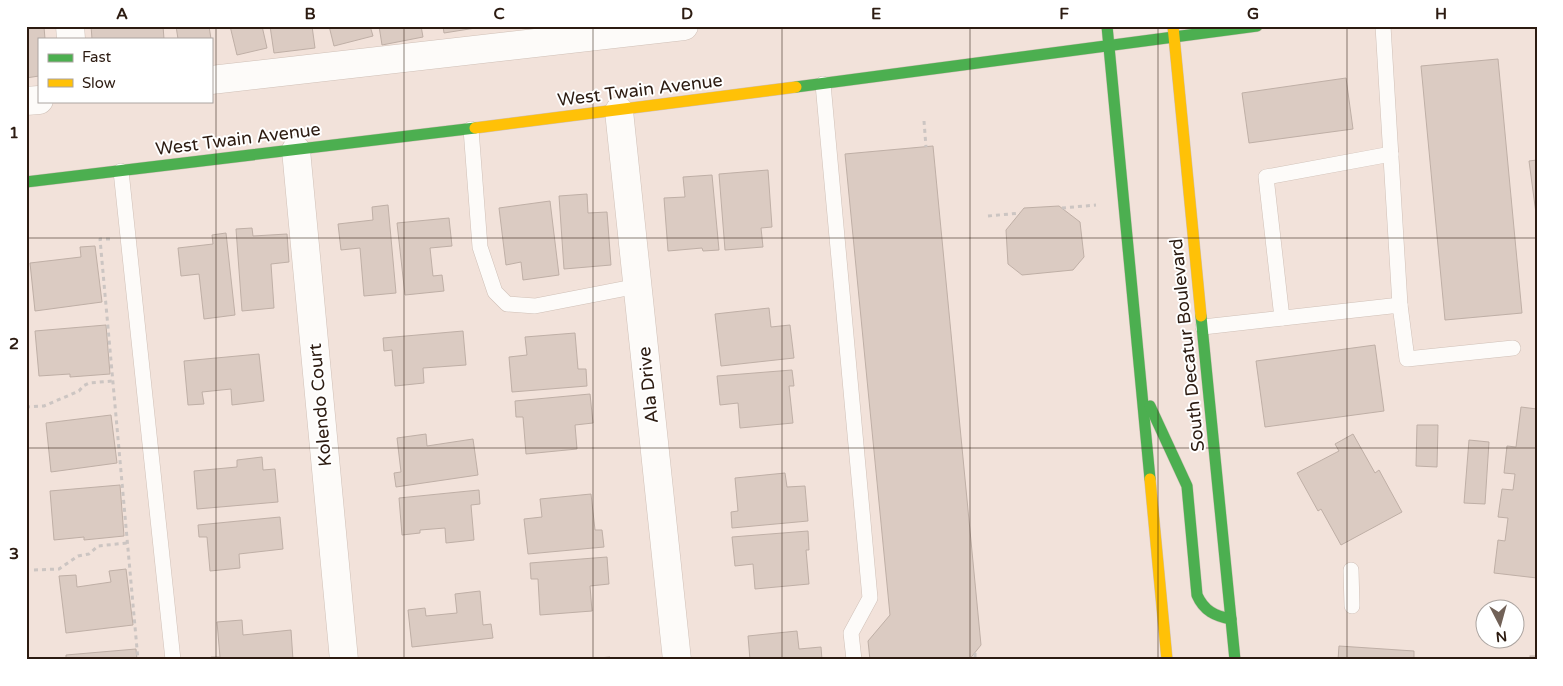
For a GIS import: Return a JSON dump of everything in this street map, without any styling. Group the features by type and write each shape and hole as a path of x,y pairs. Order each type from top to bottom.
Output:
{"main road":[{"path":"1107,26 1167,660"},
{"name":"West Twain Avenue","path":"26,182 619,111 1109,46 1174,32 1257,26"},
{"name":"South Decatur Boulevard","path":"1174,32 1235,660"},
{"path":"1142,388 1187,486 1197,595 1208,612 1219,617 1231,619"}],"street":[{"path":"212,80 684,26"},
{"name":"Ala Drive","path":"619,111 677,660"},
{"name":"Kolendo Court","path":"296,150 344,660"}],"lane":[{"path":"1384,26 1400,305 1407,359 1513,348"},
{"path":"823,84 870,598 851,633 854,660"},
{"path":"471,129 480,247 495,292 507,304 535,306 638,286"},
{"path":"1282,318 1266,177 1391,154"},
{"path":"121,171 173,660"},
{"path":"1203,327 1400,305"},
{"path":"1351,570 1352,606"}],"path":[{"path":"924,121 926,147"},
{"path":"1062,208 1096,205"},
{"path":"988,216 1020,213"},
{"path":"128,237 100,239 138,660"},
{"path":"26,407 44,406 79,391 89,383 113,381"},
{"path":"34,570 58,569 78,556 89,554 98,546 127,543"},
{"path":"975,653 975,660"}],"building":[{"path":"91,26 163,26 164,38 92,38"},
{"path":"176,26 209,26 211,38 178,38"},
{"path":"230,26 262,26 267,48 237,55"},
{"path":"270,26 312,26 315,48 274,53"},
{"path":"329,26 370,26 373,36 334,46"},
{"path":"379,26 421,26 423,37 382,45"},
{"path":"443,26 488,26 444,33"},
{"path":"44,27 45,38 38,38 38,76 26,78 26,29"},
{"path":"1498,59 1522,313 1445,320 1421,66"},
{"path":"1346,78 1353,129 1249,143 1242,93"},
{"path":"933,146 981,645 969,660 870,660 868,641 890,615 845,154"},
{"path":"1537,160 1537,221 1529,161"},
{"path":"768,170 772,227 761,228 763,247 725,250 719,174"},
{"path":"712,175 719,250 703,251 702,248 668,251 664,198 685,197 683,177"},
{"path":"587,194 588,213 607,212 611,265 564,269 559,196"},
{"path":"550,201 559,275 523,280 521,262 506,265 499,208"},
{"path":"388,205 396,293 364,296 360,248 341,250 338,224 373,220 372,207"},
{"path":"1059,206 1080,222 1084,257 1073,270 1022,275 1008,264 1006,230 1024,208"},
{"path":"449,218 452,246 430,248 433,276 442,275 444,291 405,295 397,223"},
{"path":"252,228 253,236 287,234 289,262 271,264 274,308 242,311 236,229"},
{"path":"226,233 235,315 204,319 199,274 181,276 178,248 213,244 212,235"},
{"path":"95,246 102,302 35,311 30,263 81,257 80,247"},
{"path":"769,308 771,327 790,325 794,358 721,366 715,314"},
{"path":"106,325 110,374 70,377 70,374 39,376 35,331"},
{"path":"463,331 466,365 423,368 424,383 395,386 392,350 384,351 383,338"},
{"path":"575,333 578,369 586,369 587,386 512,392 509,357 527,355 525,337"},
{"path":"1375,345 1384,411 1265,427 1256,361"},
{"path":"259,354 264,401 232,405 231,389 202,392 204,404 188,405 184,361"},
{"path":"792,370 794,386 789,386 793,423 740,428 738,403 720,405 717,376"},
{"path":"590,394 593,423 575,425 577,449 526,454 523,417 516,417 515,401"},
{"path":"1521,407 1537,409 1537,578 1494,573 1498,540 1505,541 1508,518 1498,517 1502,489 1513,490 1515,474 1504,473 1507,446 1516,447"},
{"path":"111,415 117,463 51,472 46,423"},
{"path":"1417,425 1438,425 1437,467 1416,466"},
{"path":"426,434 427,446 473,439 478,475 396,487 394,473 401,472 397,438"},
{"path":"1353,434 1375,473 1379,470 1402,512 1341,545 1321,509 1318,511 1297,473 1339,451 1335,444"},
{"path":"1469,440 1489,442 1485,504 1464,503"},
{"path":"262,457 263,470 275,469 278,502 197,509 194,471 237,467 237,460"},
{"path":"785,473 787,487 805,486 808,521 732,528 731,512 738,511 735,478"},
{"path":"120,485 124,536 84,540 84,537 54,540 50,491"},
{"path":"479,490 480,504 471,505 474,540 446,543 445,528 420,530 420,533 402,535 399,498"},
{"path":"591,494 595,530 602,530 604,547 528,554 524,519 542,517 540,499"},
{"path":"280,517 283,549 239,554 240,568 210,571 207,537 199,537 198,525"},
{"path":"808,531 809,550 806,550 809,584 755,589 753,564 735,566 732,537"},
{"path":"607,557 609,584 590,586 592,611 540,615 538,579 531,579 530,563"},
{"path":"126,569 133,625 66,633 59,576 76,575 77,587 111,582 109,571"},
{"path":"480,591 483,625 491,624 493,638 412,647 408,610 425,608 426,616 457,613 455,594"},
{"path":"242,620 243,635 291,630 293,660 211,660 211,657 220,657 217,622"},
{"path":"797,631 799,649 821,647 822,660 750,660 748,636"},
{"path":"1339,646 1414,651 1414,660 1338,660"},
{"path":"136,649 137,660 66,660 66,655"},
{"path":"1530,656 1537,656 1537,660 1530,660"},
{"path":"610,657 610,660 575,660"},
{"path":"1489,658 1509,659 1509,660 1489,660"}],"traffic: fast":[{"path":"1107,26 1150,479"},
{"path":"796,87 1257,26"},
{"path":"26,182 475,128"},
{"path":"1201,316 1235,660"},
{"path":"1150,406 1187,486 1197,595 1203,605 1211,612 1231,619"}],"traffic: slow":[{"path":"1173,26 1201,316"},
{"path":"475,128 796,87"},
{"path":"1150,479 1167,660"}]}
